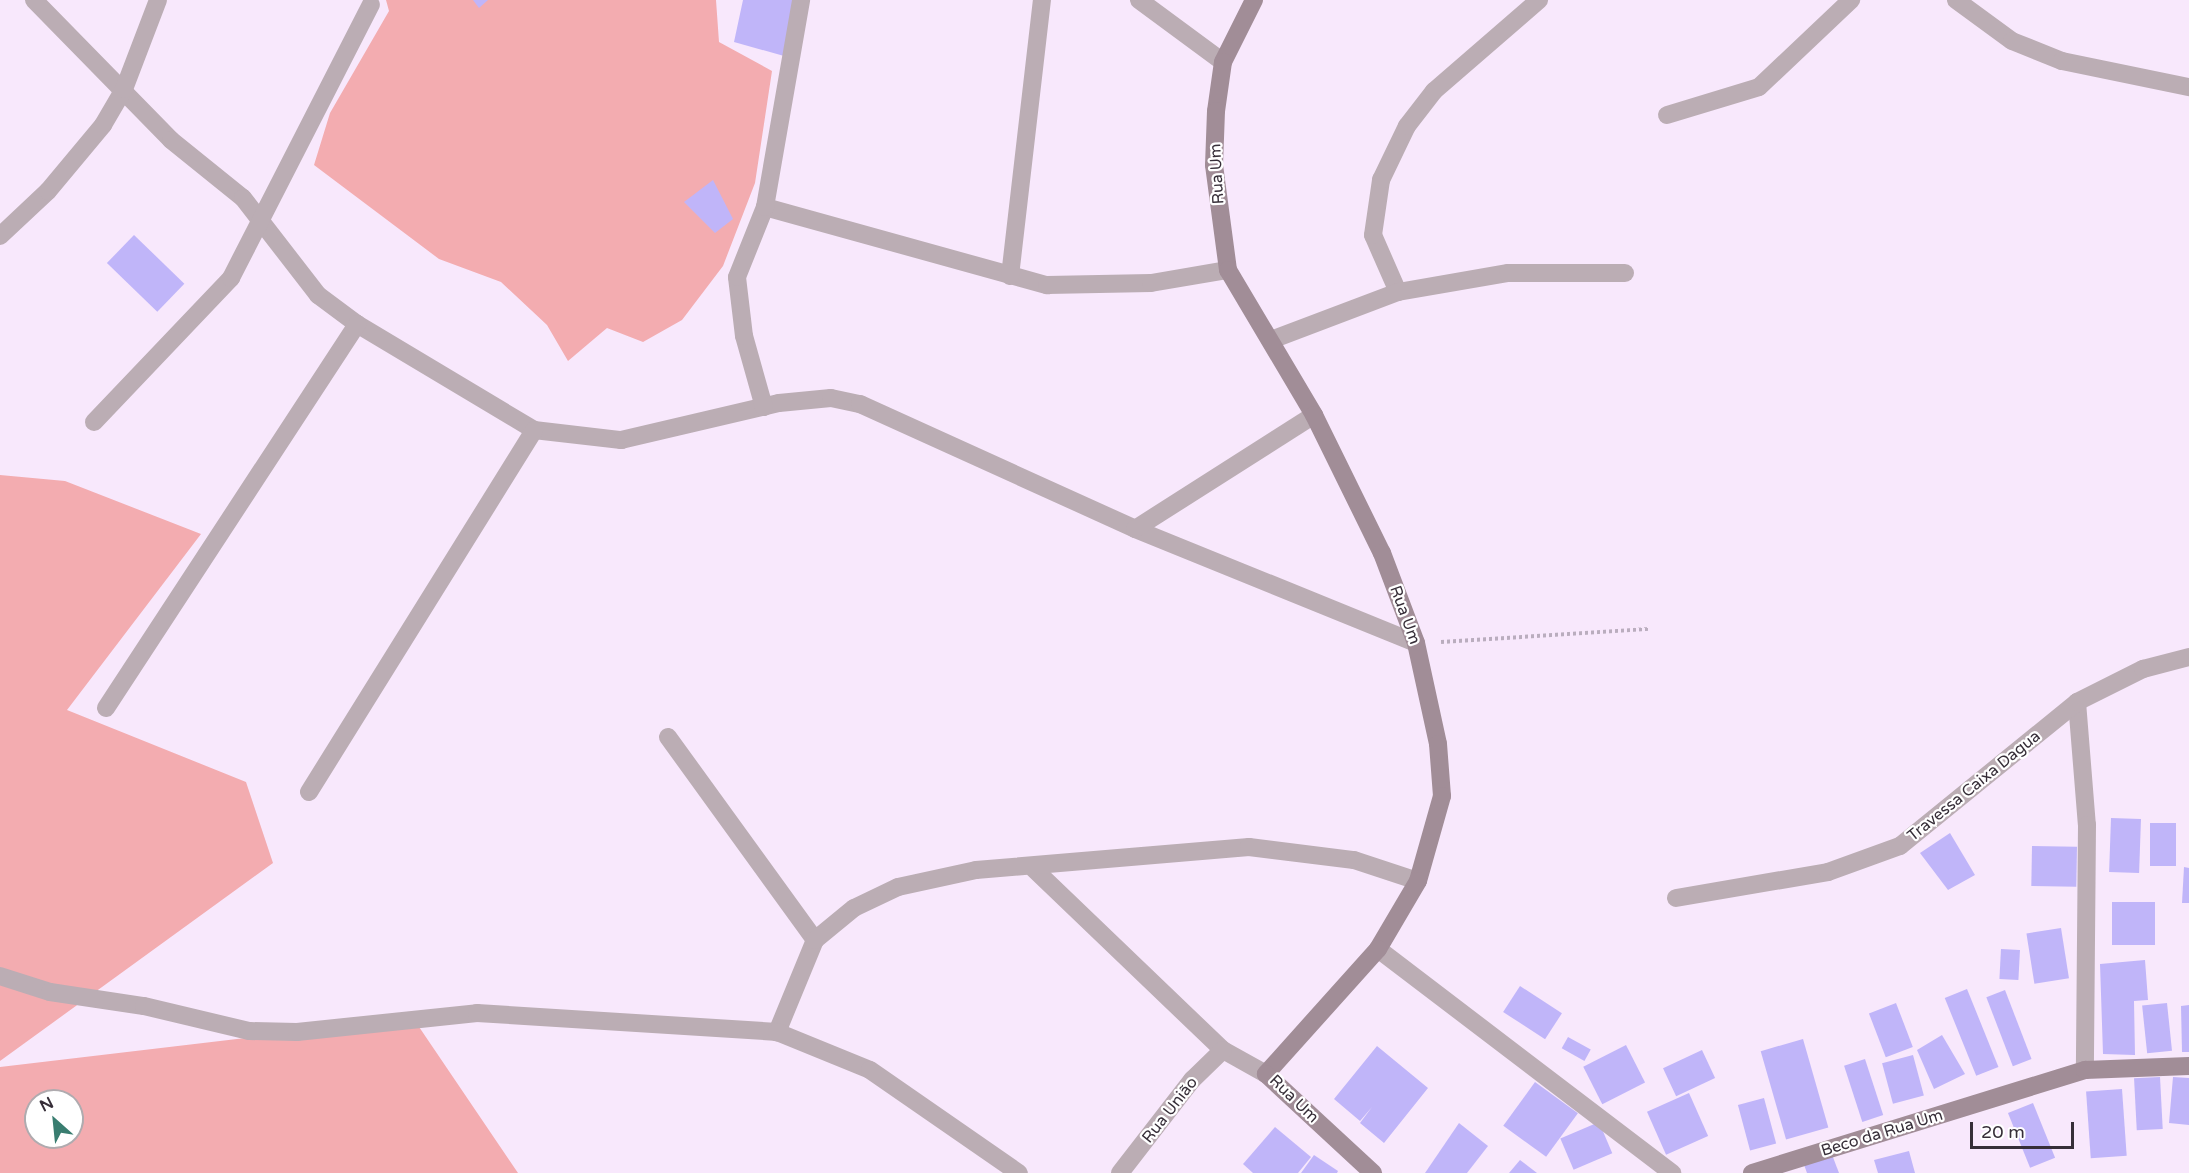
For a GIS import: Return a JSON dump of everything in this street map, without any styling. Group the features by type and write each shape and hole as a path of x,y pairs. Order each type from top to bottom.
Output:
{"street":[{"path":"34,0 124,89 171,141 261,217 301,279 357,324 534,430 621,440 764,407 831,398 860,404 1135,529 1416,643"},
{"path":"0,236 72,164 124,89 158,0"},
{"path":"764,407 736,298 737,277 765,207 801,0"},
{"path":"1010,276 1042,0"},
{"path":"1139,0 1223,63"},
{"name":"Rua Um","path":"1254,0 1223,63 1214,165 1228,270 1314,415 1382,554 1416,643 1438,744 1442,796 1418,881 1378,949 1266,1074 1366,1171"},
{"path":"1398,292 1373,235 1373,207 1385,171 1407,126 1434,91 1539,0"},
{"path":"1667,115 1759,87 1851,0"},
{"path":"1956,0 2012,41 2062,61 2189,87"},
{"path":"94,422 231,278 371,5"},
{"path":"765,207 1047,285 1151,284 1228,270"},
{"path":"1271,340 1398,292 1508,273 1625,273"},
{"path":"106,708 357,324"},
{"path":"1135,529 1314,415"},
{"path":"309,792 534,430"},
{"name":"Travessa Caixa Dagua","path":"1676,898 1828,872 1900,846 2077,702 2143,669 2189,657"},
{"path":"2077,702 2087,825 2085,1070"},
{"path":"669,737 815,940"},
{"path":"777,1032 815,940 854,908 898,887 976,870 1034,869 1250,847 1354,860 1418,881"},
{"path":"1034,869 1223,1050 1266,1074"},
{"path":"1378,949 1672,1173"},
{"path":"0,976 50,992 144,1006 249,1031 297,1032 477,1013 777,1032 870,1070 1019,1173"},
{"name":"Rua União","path":"1120,1173 1192,1080 1223,1050"},
{"name":"Beco da Rua Um","path":"1752,1173 2085,1070 2189,1066"}],"path":[{"path":"1416,643 1650,629"}],"shaded area":[{"path":"386,0 716,0 719,42 772,71 755,183 723,266 682,320 643,342 607,328 568,361 547,325 501,282 439,259 314,165 330,113 389,11"},
{"path":"0,475 65,481 201,534 67,710 246,782 273,863 0,1061"},
{"path":"413,1018 518,1173 0,1173 0,1067"}],"building":[{"path":"473,0 488,0 479,8"},
{"path":"743,0 793,0 784,56 734,42"},
{"path":"713,180 733,219 715,233 684,202"},
{"path":"134,235 184,284 157,312 107,263"},
{"path":"2111,818 2141,819 2139,873 2109,872"},
{"path":"2150,823 2176,823 2176,866 2150,866"},
{"path":"1950,833 1975,875 1948,890 1920,853"},
{"path":"2032,846 2077,847 2076,887 2031,886"},
{"path":"2184,867 2189,868 2189,903 2182,903"},
{"path":"2112,902 2155,902 2155,945 2112,945"},
{"path":"2061,928 2069,978 2034,984 2026,933"},
{"path":"2001,949 2020,950 2018,980 1999,979"},
{"path":"2145,960 2148,1000 2134,1001 2135,1055 2103,1054 2100,964"},
{"path":"1520,986 1562,1013 1545,1039 1503,1012"},
{"path":"1967,989 1998,1067 1976,1076 1945,998"},
{"path":"2005,990 2032,1059 2013,1066 1986,997"},
{"path":"1896,1003 1913,1047 1886,1057 1869,1013"},
{"path":"2167,1003 2172,1051 2147,1053 2142,1006"},
{"path":"2189,1005 2189,1052 2182,1052 2181,1006"},
{"path":"1942,1035 1965,1074 1934,1089 1917,1050"},
{"path":"1568,1037 1591,1050 1584,1061 1562,1048"},
{"path":"1803,1039 1828,1127 1786,1140 1761,1051"},
{"path":"1626,1045 1645,1082 1602,1104 1583,1067"},
{"path":"1377,1046 1428,1088 1384,1143 1360,1123 1372,1107 1360,1121 1334,1099"},
{"path":"1702,1050 1715,1078 1676,1096 1663,1068"},
{"path":"1913,1055 1924,1096 1893,1104 1882,1063"},
{"path":"1865,1059 1883,1115 1862,1122 1844,1066"},
{"path":"2160,1077 2163,1129 2137,1130 2134,1078"},
{"path":"2173,1077 2189,1078 2189,1125 2169,1123"},
{"path":"1535,1082 1578,1113 1546,1157 1503,1126"},
{"path":"2122,1089 2127,1156 2091,1158 2086,1092"},
{"path":"1689,1093 1708,1136 1666,1155 1647,1112"},
{"path":"1764,1098 1776,1143 1750,1150 1738,1105"},
{"path":"2033,1103 2055,1158 2030,1168 2008,1113"},
{"path":"1599,1122 1612,1153 1574,1170 1560,1138"},
{"path":"1459,1123 1488,1146 1467,1173 1425,1173"},
{"path":"1275,1127 1311,1157 1298,1173 1253,1173 1243,1164"},
{"path":"1909,1151 1915,1173 1878,1173 1874,1160"},
{"path":"1831,1152 1839,1173 1807,1173 1803,1162"},
{"path":"1314,1155 1338,1171 1337,1173 1301,1173"},
{"path":"1520,1160 1537,1173 1509,1173"}]}
